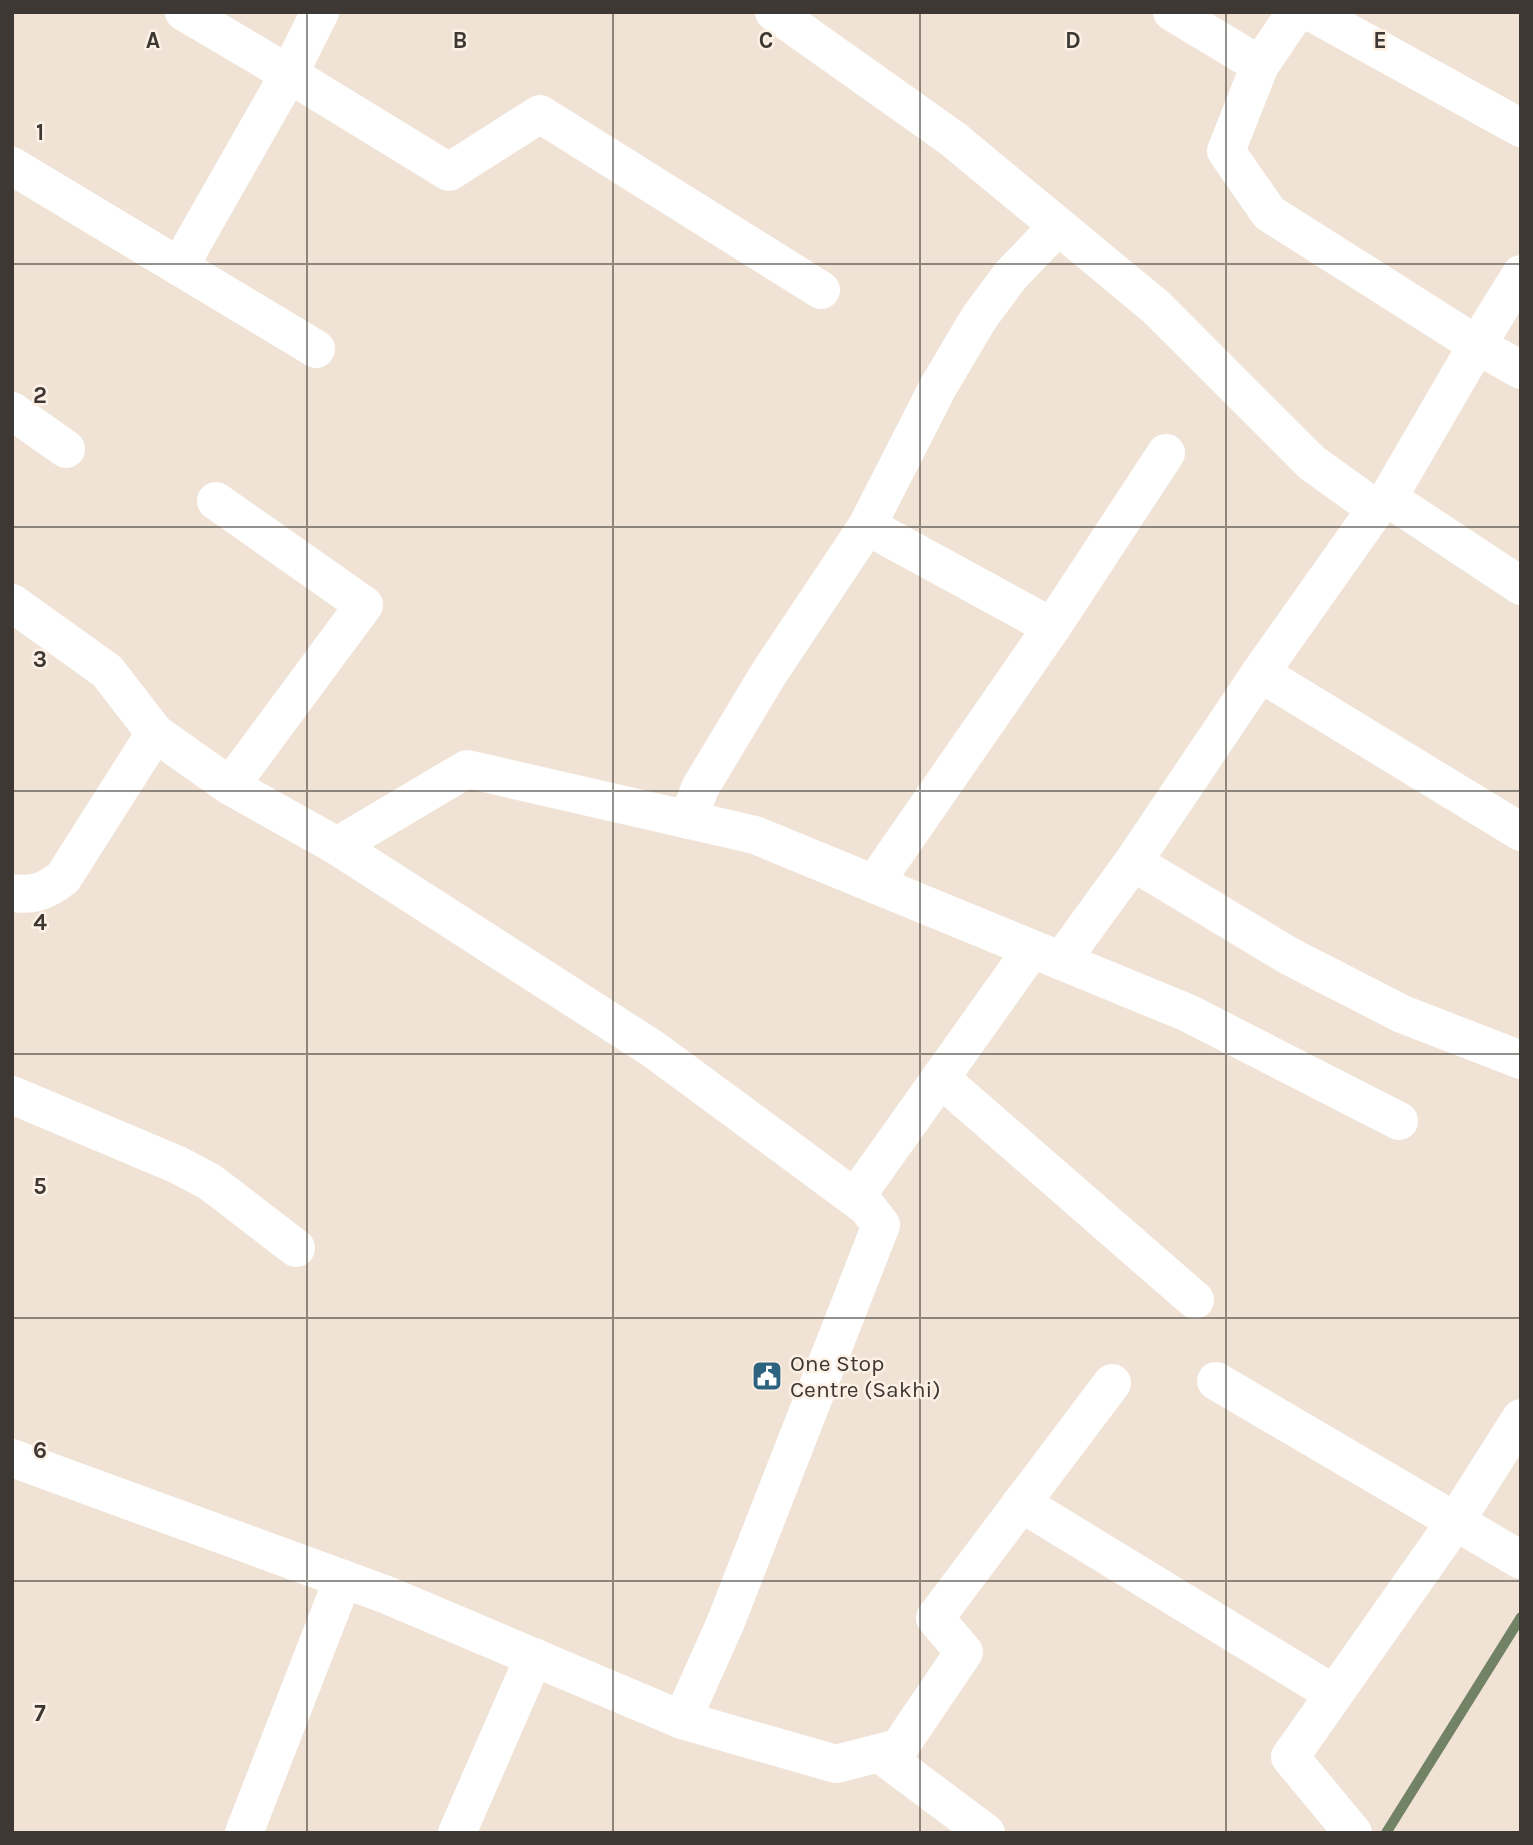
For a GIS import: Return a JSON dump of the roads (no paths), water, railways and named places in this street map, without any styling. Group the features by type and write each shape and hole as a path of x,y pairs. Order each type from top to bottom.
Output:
{"street":[{"path":"184,12 449,172 540,114 821,290"},
{"path":"179,267 289,74 320,12"},
{"path":"774,12 953,139 1156,307 1312,463 1521,586"},
{"path":"1172,12 1260,65"},
{"path":"1296,12 1260,65 1226,151 1269,213 1521,370"},
{"path":"1311,12 1521,128"},
{"path":"12,166 316,349"},
{"path":"688,820 700,788 769,673 867,526 938,387 979,318 1010,275 1058,226"},
{"path":"855,1198 940,1078 1046,955 1133,862 1260,673 1382,504 1521,274"},
{"path":"12,411 66,449"},
{"path":"874,884 1052,627 1166,453"},
{"path":"216,501 364,605 230,786"},
{"path":"867,526 1052,627"},
{"path":"12,603 107,671 155,733 230,786 337,846 653,1049 867,1207 881,1225 724,1624 682,1720"},
{"path":"1260,673 1521,832"},
{"path":"12,893 22,895 46,891 63,878 155,733"},
{"path":"337,846 467,769 755,835 1188,1013 1399,1121"},
{"path":"1133,862 1289,956 1368,997 1402,1014 1521,1060"},
{"path":"940,1078 1195,1300"},
{"path":"12,1095 178,1165 210,1182 296,1248"},
{"path":"1216,1381 1521,1560"},
{"path":"12,1458 387,1595 682,1720 836,1764 899,1748 964,1652 935,1618 1112,1383"},
{"path":"1353,1833 1290,1757 1455,1522 1521,1418"},
{"path":"1021,1503 1334,1694"},
{"path":"244,1833 343,1579"},
{"path":"457,1833 534,1657"},
{"path":"879,1753 986,1833"}],"waterway":[{"path":"1386,1833 1521,1617"}],"place":[{"name":"One Stop Centre (Sakhi)","path":"767,1376"}]}
